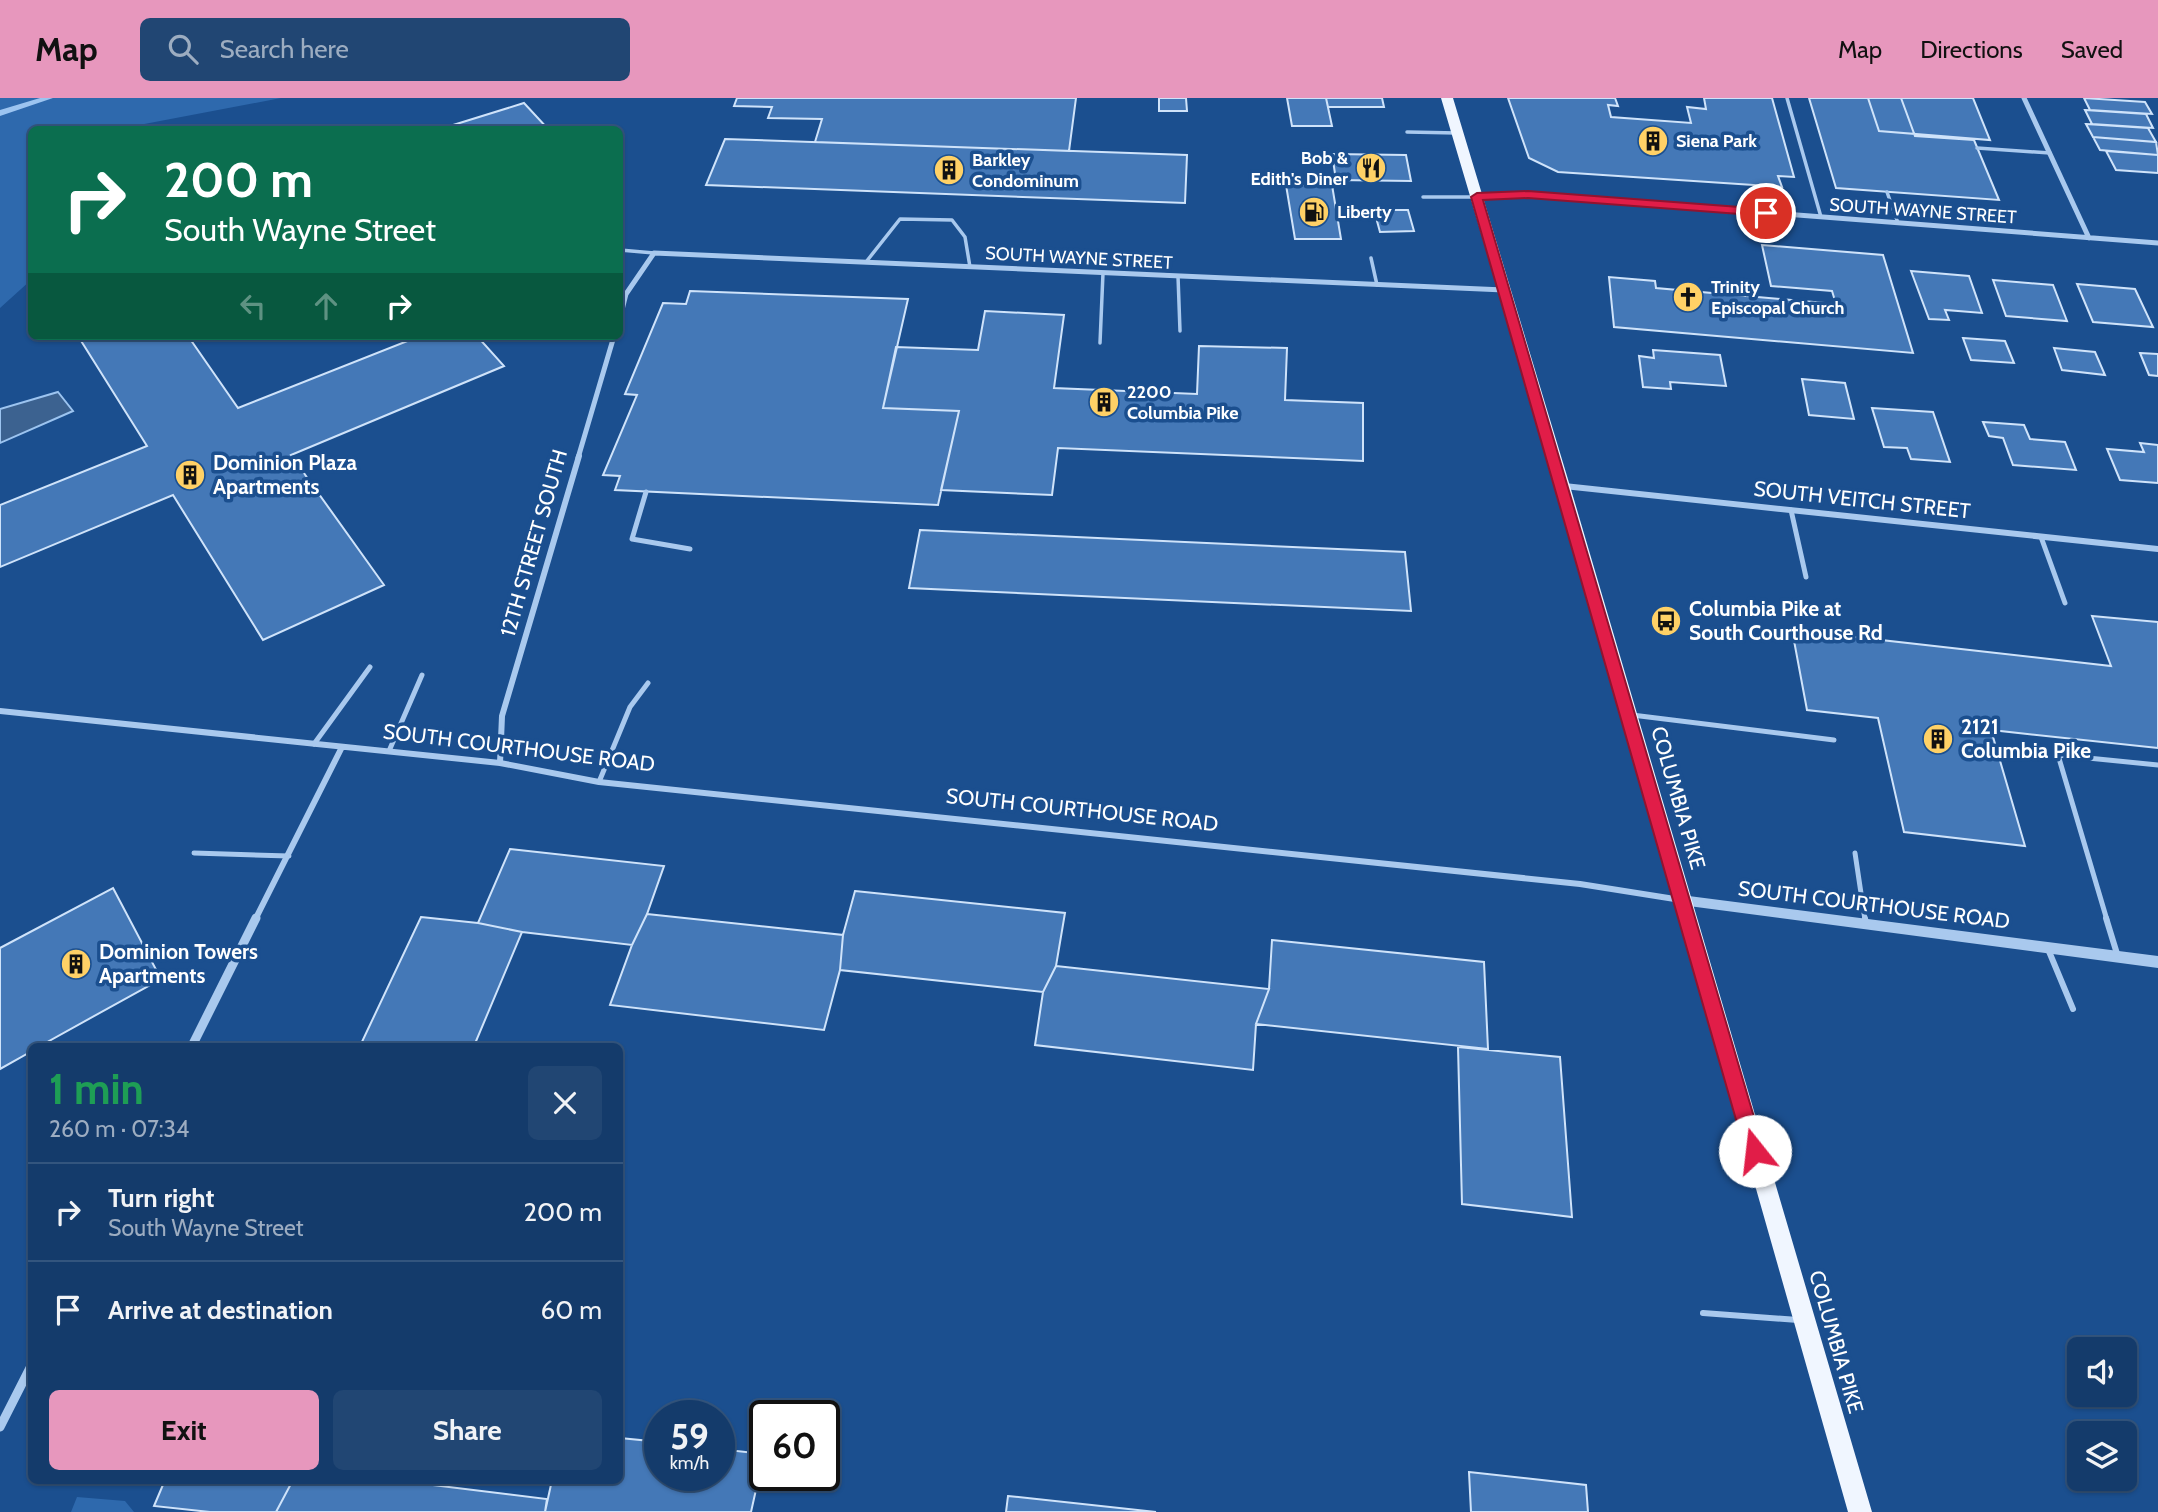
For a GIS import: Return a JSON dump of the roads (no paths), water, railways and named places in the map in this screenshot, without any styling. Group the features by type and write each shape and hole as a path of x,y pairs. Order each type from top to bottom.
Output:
{"main road":[{"name":"COLUMBIA PIKE","path":"1447,98 1563,486 1860,1512"}],"street":[{"path":"2024,98 2089,238"},
{"name":"SOUTH WAYNE STREET","path":"1477,197 1528,194 2158,243"},
{"name":"SOUTH WAYNE STREET","path":"654,253 1504,290"},
{"path":"623,306 626,294 654,253"},
{"name":"12TH STREET SOUTH","path":"500,763 502,716 613,340"},
{"name":"SOUTH VEITCH STREET","path":"1563,486 2158,549"},
{"name":"SOUTH COURTHOUSE ROAD","path":"0,711 500,763 599,782 1580,884 1866,926 2158,962"},
{"path":"194,1043 342,747"},
{"path":"0,1427 28,1372"}],"lane":[{"path":"1787,98 1821,217"},
{"path":"1408,132 1457,133"},
{"path":"1977,148 2050,153"},
{"path":"1887,192 1898,223"},
{"path":"1423,197 1477,197"},
{"path":"866,262 900,219 952,220 965,237 970,267"},
{"path":"623,250 654,253"},
{"path":"1371,258 1377,285"},
{"path":"1100,343 1103,273"},
{"path":"1178,276 1180,331"},
{"path":"646,492 632,539 690,549"},
{"path":"1791,510 1806,577"},
{"path":"2040,537 2065,603"},
{"path":"314,744 370,667"},
{"path":"389,751 422,675"},
{"path":"599,782 629,707 648,683"},
{"path":"1629,715 1834,740"},
{"path":"2118,957 2058,755 2158,765"},
{"path":"194,853 289,856"},
{"path":"1855,853 1866,926"},
{"path":"2048,949 2073,1009"},
{"path":"1703,1313 1804,1321"}],"waterway":[{"path":"0,113 49,98"}],"place":[{"name":"Siena Park","path":"1653,141"},
{"name":"Bob & Edith's Diner","path":"1371,168"},
{"name":"Barkley Condominum","path":"949,170"},
{"name":"Liberty","path":"1314,212"},
{"name":"Trinity Episcopal Church","path":"1688,297"},
{"name":"2200 Columbia Pike","path":"1104,402"},
{"name":"Dominion Plaza Apartments","path":"190,475"},
{"name":"Columbia Pike at South Courthouse Rd","path":"1666,621"},
{"name":"2121 Columbia Pike","path":"1938,739"},
{"name":"Dominion Towers Apartments","path":"76,964"}]}
